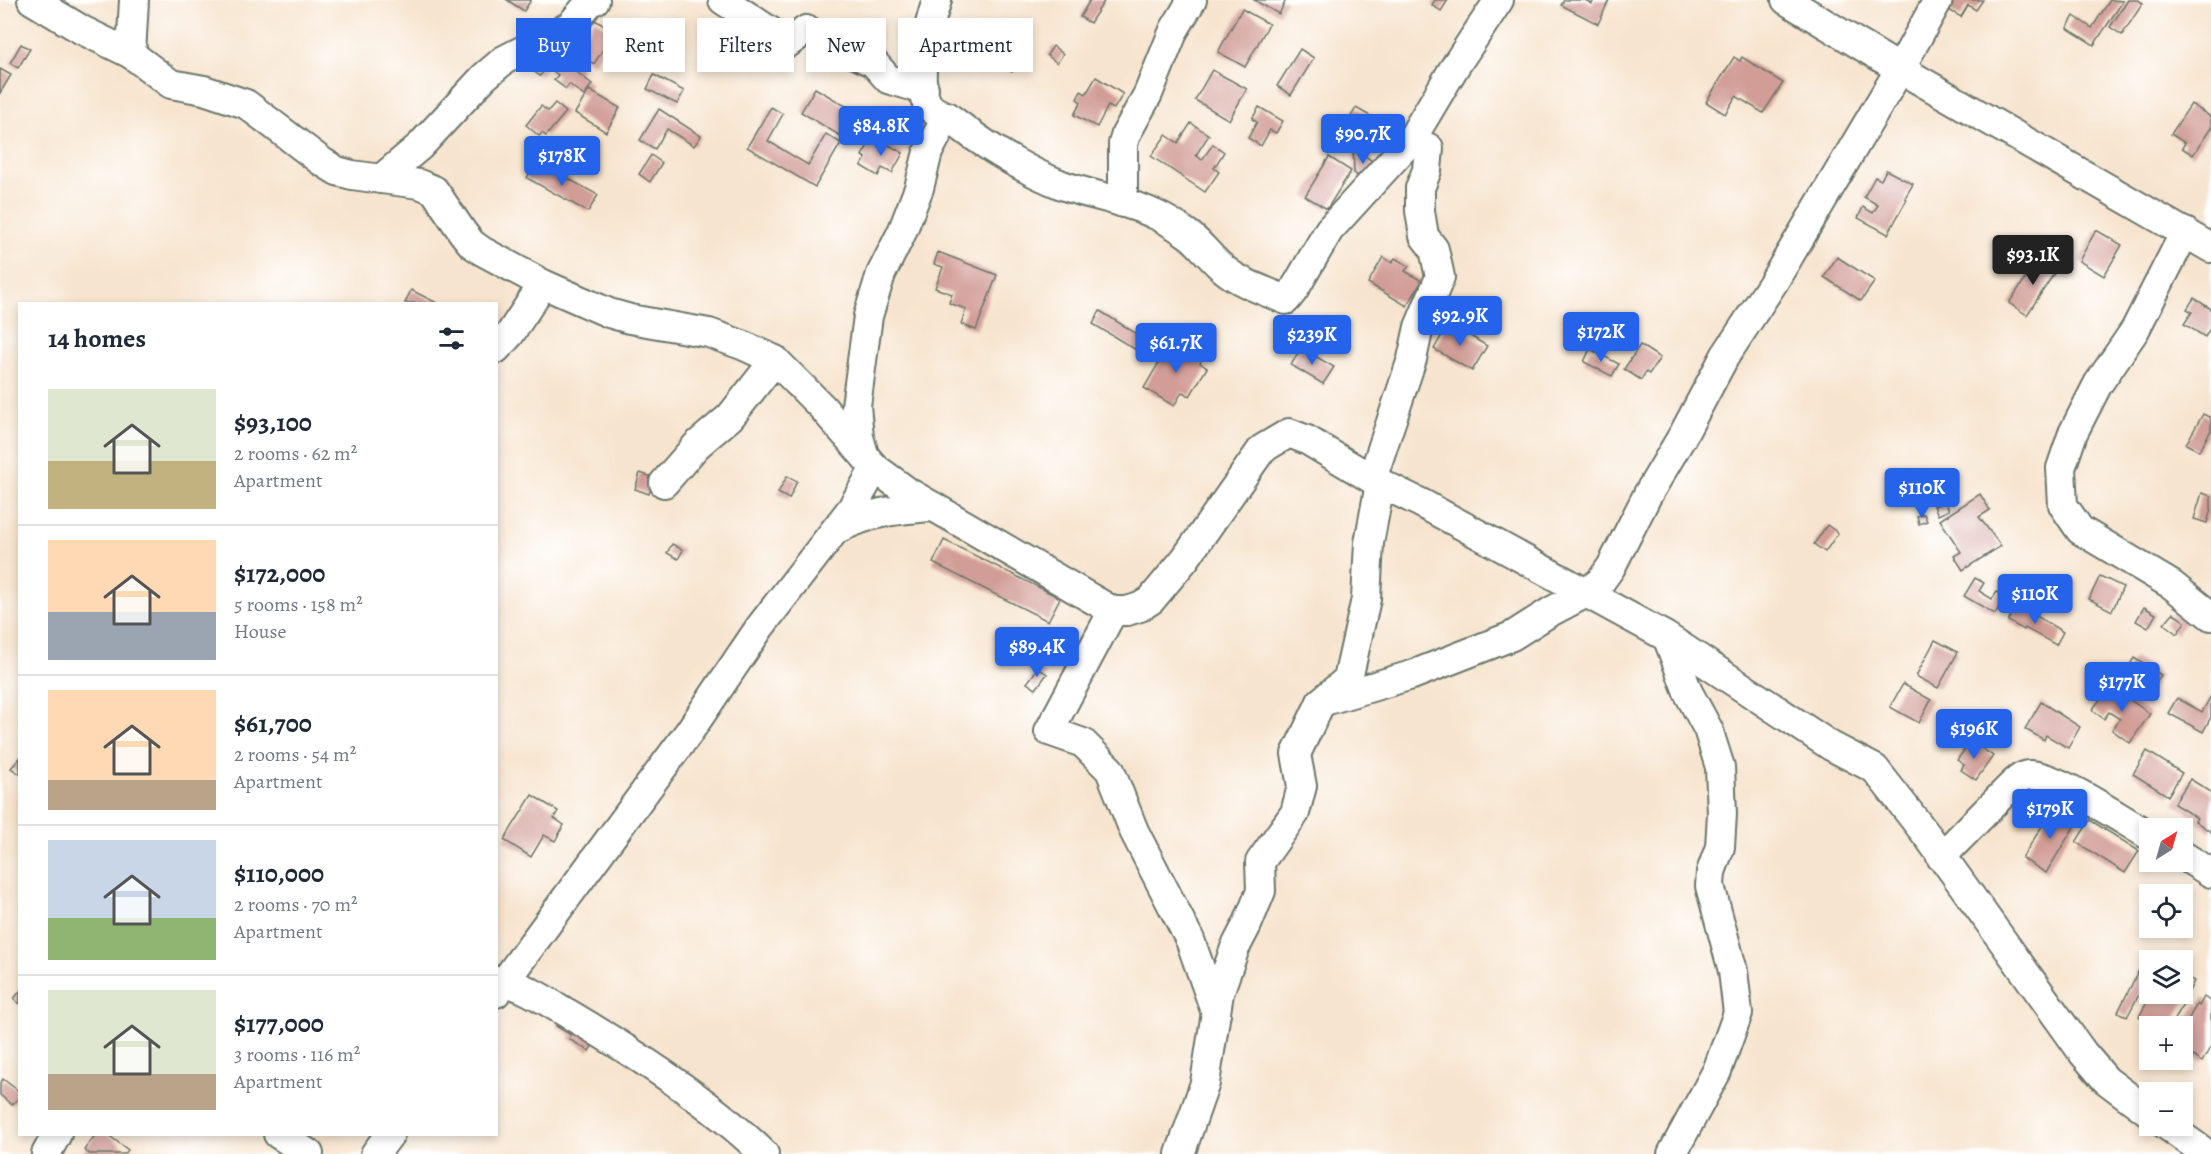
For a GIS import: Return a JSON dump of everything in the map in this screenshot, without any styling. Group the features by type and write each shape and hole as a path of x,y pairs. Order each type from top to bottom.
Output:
{"street":[{"path":"32,0 82,30 132,54 171,84 204,90 246,104 337,171 419,184 434,190 472,244 543,284 609,313 709,333 776,360 822,407 870,462 908,492 1113,611 1140,608 1151,600 1185,559 1262,449 1288,433 1308,440 1376,481 1421,503 1668,639 1831,746 1875,769 2083,1053 2106,1080 2139,1105"},
{"path":"132,54 134,0"},
{"path":"381,179 420,146 484,77 504,60 570,26 591,1 595,0"},
{"path":"723,0 788,43 806,30 874,63 888,79 924,88"},
{"path":"937,0 925,41 924,88 926,102 934,112 947,116 1010,161 1062,185 1138,207 1167,220 1190,236 1226,272 1286,300 1329,230 1411,140 1456,64 1499,0"},
{"path":"1123,203 1123,144 1126,134 1148,94 1174,30 1192,0"},
{"path":"1786,0 1900,69 2211,249"},
{"path":"1320,702 1412,675 1512,636 1586,593 1601,581 1611,567 1648,494 1683,435 1725,356 1773,283 1900,69 1938,0"},
{"path":"764,1154 706,1105 638,1057 535,994 499,985 689,732 760,627 852,508 870,462 859,437 856,406 868,316 881,274 902,232 919,188 928,152 947,116"},
{"path":"1180,1154 1205,1083 1219,993 1234,948 1247,925 1261,891 1260,862 1295,813 1302,786 1296,754 1320,702 1348,679 1366,598 1376,481 1412,359 1419,327 1440,276 1434,249 1424,236 1420,211 1420,188 1427,170 1430,152 1429,148 1411,140"},
{"path":"2185,232 2135,330 2098,384 2073,433 2061,468 2063,505 2080,530 2172,585 2211,616"},
{"path":"498,347 510,334 543,284"},
{"path":"664,483 697,445 730,417 776,360"},
{"path":"835,530 874,513 934,507"},
{"path":"1113,611 1049,731 1083,743 1110,770 1134,831 1190,940 1216,1015"},
{"path":"1668,639 1688,692 1708,729 1720,767 1722,813 1720,847 1711,872 1710,886 1733,971 1738,1013 1717,1071 1672,1154"},
{"path":"1941,857 2020,777 2030,774 2057,783 2139,830"},
{"path":"2193,862 2211,873"},
{"path":"46,1154 56,1136"},
{"path":"281,1136 309,1154"},
{"path":"375,1154 388,1136"},
{"path":"2182,1136 2207,1154"}],"building":[{"path":"507,0 531,0 524,11"},
{"path":"1090,0 1105,0 1090,23 1080,17"},
{"path":"1254,0 1286,0 1279,14"},
{"path":"1435,0 1448,0 1441,11 1432,5"},
{"path":"1564,0 1585,0 1592,4 1594,0 1609,0 1598,24 1561,5"},
{"path":"1953,0 1983,0 1976,10 1968,5 1961,17 1947,9"},
{"path":"2110,0 2123,1 2094,45 2067,28 2074,16 2092,28"},
{"path":"2128,0 2138,0 2143,3 2122,35 2110,27"},
{"path":"1242,9 1269,24 1245,67 1218,52"},
{"path":"595,20 603,25 603,50 594,64 591,62 591,26"},
{"path":"21,44 30,49 18,68 10,63"},
{"path":"1053,46 1063,54 1057,63 1047,55"},
{"path":"1300,49 1314,58 1291,95 1277,86"},
{"path":"1734,57 1740,61 1742,57 1783,83 1763,113 1736,96 1725,114 1706,102"},
{"path":"0,69 11,75 0,93"},
{"path":"1212,70 1247,89 1229,120 1195,100"},
{"path":"554,72 579,72 592,84 584,96 569,84 566,89 554,80 558,75"},
{"path":"654,75 684,91 677,104 647,89"},
{"path":"1096,77 1123,94 1114,109 1108,106 1097,127 1074,115 1081,102 1077,99 1081,91 1086,94"},
{"path":"815,88 856,112 842,137 801,112"},
{"path":"589,90 620,108 606,132 575,113"},
{"path":"555,103 566,112 546,136 542,133 539,136 526,125 541,106 548,111"},
{"path":"2191,104 2211,117 2211,128 2193,155 2182,148 2185,143 2171,134"},
{"path":"771,107 783,114 768,141 808,165 826,134 841,143 815,187 747,147"},
{"path":"1259,107 1283,121 1276,133 1270,130 1261,146 1248,138 1257,122 1252,119"},
{"path":"1356,108 1379,121 1361,151 1338,138"},
{"path":"659,109 701,136 694,146 667,129 655,149 640,140"},
{"path":"1191,123 1209,135 1196,155 1202,160 1213,144 1224,152 1214,168 1219,172 1205,192 1151,156 1166,135 1178,143"},
{"path":"873,136 903,153 892,173 882,168 878,176 861,166 866,158 862,156"},
{"path":"1353,146 1378,166 1366,182 1354,173"},
{"path":"651,155 662,163 650,182 639,174"},
{"path":"1329,157 1351,171 1327,209 1305,196"},
{"path":"536,161 598,195 588,212 527,178"},
{"path":"1886,170 1913,184 1888,234 1858,218 1863,207 1873,213 1878,205 1864,197 1875,177 1881,180"},
{"path":"2096,230 2122,245 2104,276 2079,261"},
{"path":"938,252 997,275 976,330 961,324 966,309 949,303 952,294 935,288 943,267 934,264"},
{"path":"1383,257 1392,263 1395,258 1409,266 1405,271 1422,281 1407,306 1368,283"},
{"path":"1837,257 1875,281 1861,301 1824,277"},
{"path":"2039,258 2057,269 2027,315 2009,303"},
{"path":"411,290 435,302 405,302"},
{"path":"2194,298 2211,309 2211,327 2205,337 2184,324 2192,312 2187,309"},
{"path":"1100,311 1153,344 1146,356 1093,324"},
{"path":"1449,323 1487,346 1472,371 1434,349"},
{"path":"1172,340 1202,358 1200,363 1207,368 1190,396 1182,392 1174,406 1144,388"},
{"path":"1640,345 1660,358 1649,374 1646,372 1641,380 1624,369"},
{"path":"1301,348 1334,367 1323,384 1291,365"},
{"path":"1590,349 1619,364 1612,376 1584,362"},
{"path":"2203,414 2211,418 2211,430 2199,451 2186,444"},
{"path":"640,473 655,478 649,494 635,489"},
{"path":"787,476 797,481 789,499 778,493"},
{"path":"2202,493 2211,496 2211,509 2207,523 2194,519"},
{"path":"1980,494 1990,510 1979,517 2001,546 1963,570 1954,556 1961,552 1940,520"},
{"path":"1945,502 1949,510 1938,515 1934,506"},
{"path":"1924,514 1927,521 1919,524 1917,516"},
{"path":"1827,525 1838,533 1825,552 1814,544"},
{"path":"944,540 1060,598 1048,621 933,563"},
{"path":"672,544 683,550 678,559 667,553"},
{"path":"2100,576 2123,587 2112,611 2089,599"},
{"path":"1975,578 1984,583 1979,591 1992,599 1997,592 2005,597 1995,614 1964,596"},
{"path":"2017,604 2063,632 2056,645 2008,621"},
{"path":"2144,607 2156,614 2148,628 2136,621"},
{"path":"2173,613 2185,622 2177,634 2164,624"},
{"path":"1935,640 1958,652 1938,688 1916,676"},
{"path":"2134,658 2161,675 2147,697 2120,680"},
{"path":"1038,668 1047,674 1036,689 1027,683"},
{"path":"1903,684 1931,700 1919,723 1890,707"},
{"path":"2110,686 2150,714 2130,743 2112,730 2120,719 2109,712 2104,719 2092,710"},
{"path":"2211,696 2211,717 2203,732 2168,713 2177,698 2202,712"},
{"path":"2041,702 2080,727 2068,748 2046,735 2044,740 2025,729"},
{"path":"1971,741 1993,756 1976,780 1961,770 1964,765 1957,760"},
{"path":"2147,751 2182,773 2168,796 2133,774"},
{"path":"18,760 18,773 11,768"},
{"path":"2190,779 2211,792 2211,832 2195,821 2197,818 2174,804"},
{"path":"532,795 558,811 554,818 564,825 555,841 544,835 531,857 504,840"},
{"path":"2054,807 2077,822 2046,873 2022,858"},
{"path":"2090,820 2139,851 2125,873 2076,842"},
{"path":"2139,970 2139,995 2127,1017 2118,1012"},
{"path":"2204,997 2211,1002 2211,1046 2202,1062 2193,1056 2193,1016 2190,1016 2197,1004 2199,1006"},
{"path":"2146,1004 2183,1004 2177,1016 2140,1016"},
{"path":"563,1016 597,1039 589,1051 569,1039 571,1035 556,1026"},
{"path":"3,1079 18,1090 18,1098 12,1105 0,1095 0,1083"},
{"path":"94,1136 110,1136 128,1150 125,1154 90,1154 84,1150"}]}
